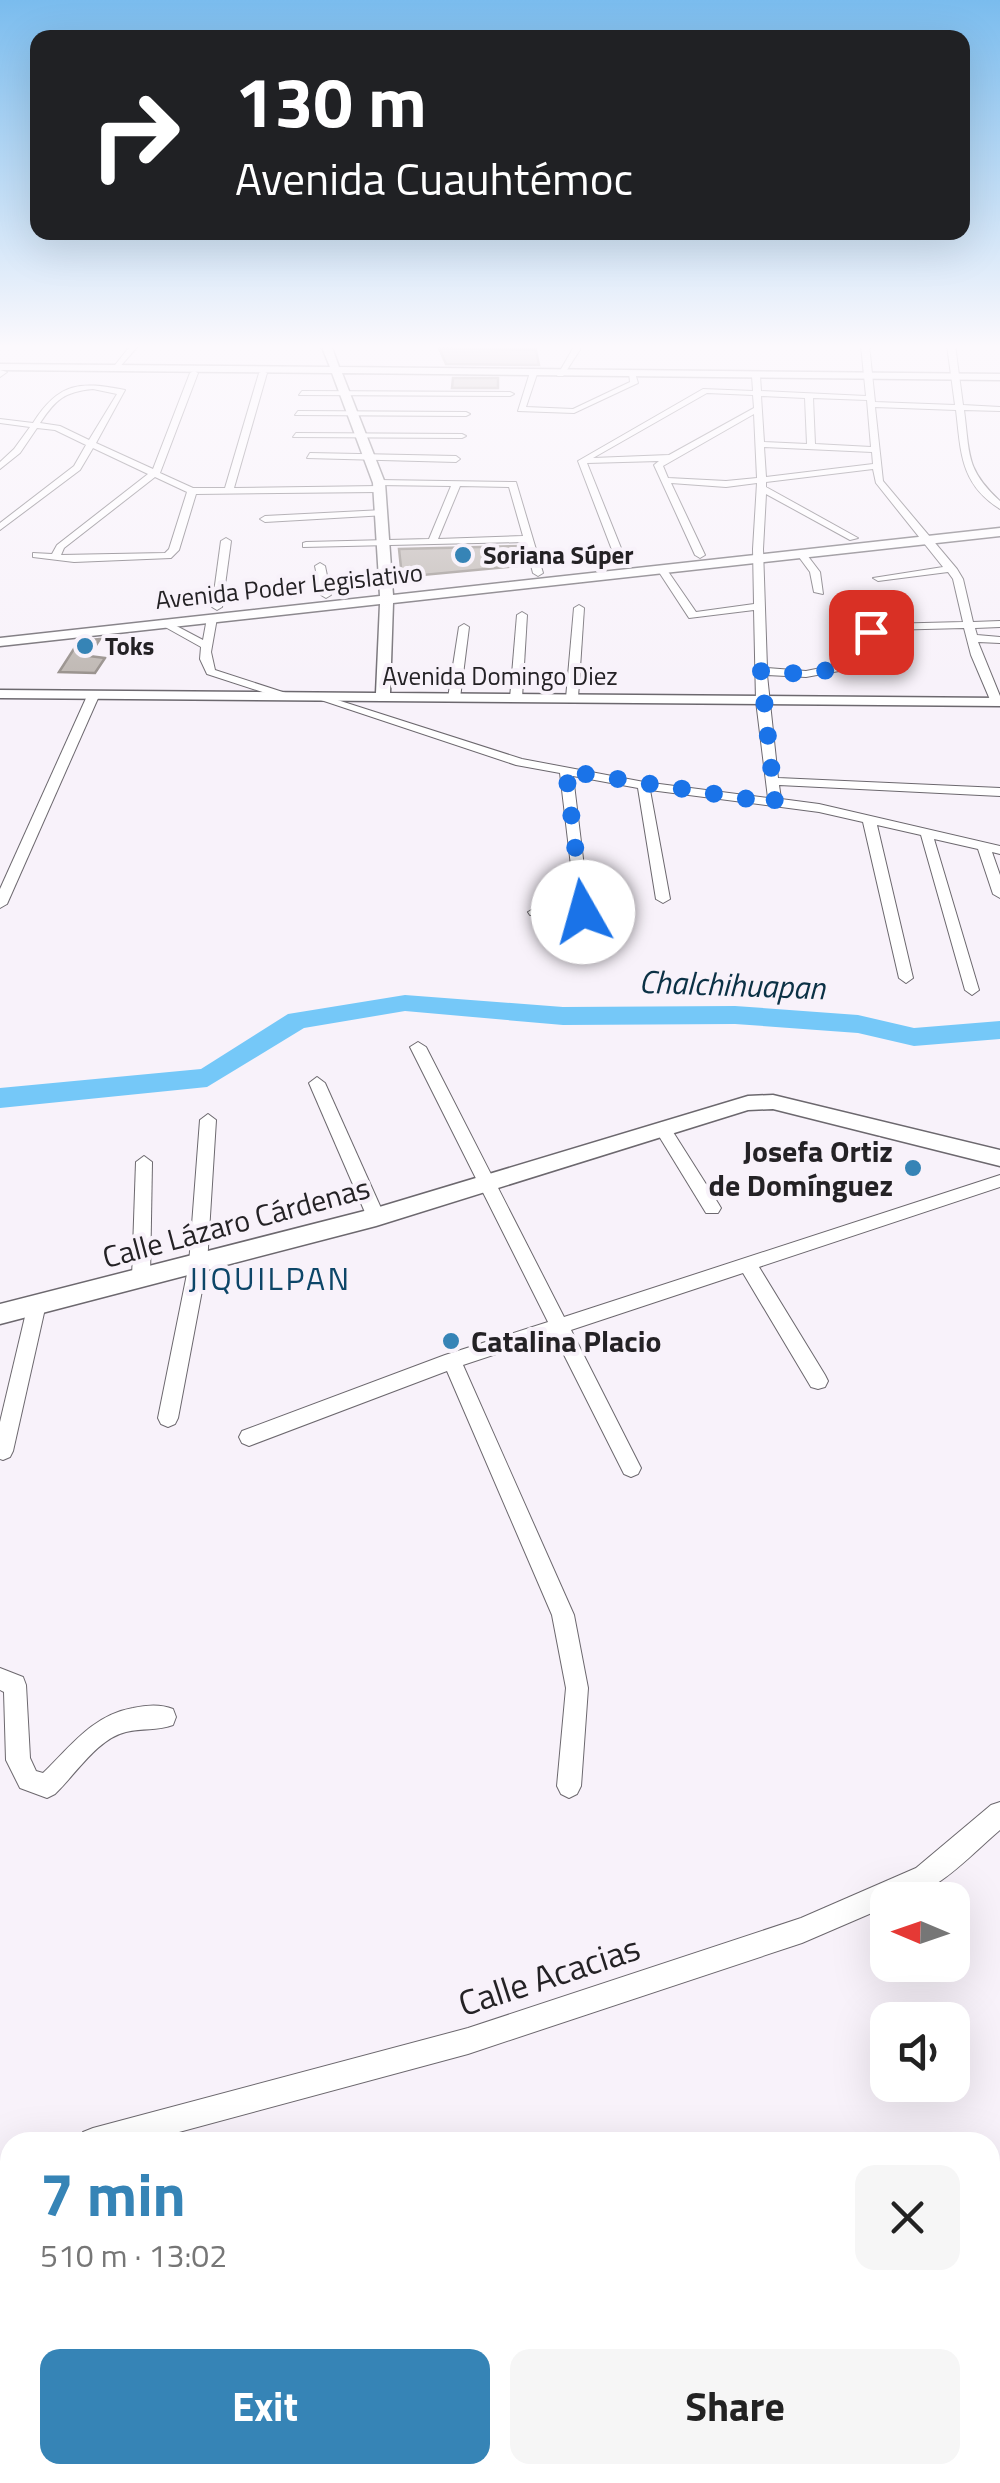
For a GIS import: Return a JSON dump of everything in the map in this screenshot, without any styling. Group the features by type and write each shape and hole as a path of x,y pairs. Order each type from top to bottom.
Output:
{"main road":[{"path":"373,461 386,543 384,698"},
{"name":"Avenida Poder Legislativo","path":"0,630 214,612 700,555 802,554 1000,522"},
{"name":"Avenida Poder Legislativo","path":"0,642 163,623 326,594 387,593 662,569 853,538 1000,532"},
{"name":"Avenida Domingo Diez","path":"0,694 998,702"},
{"name":"Calle Lázaro Cárdenas","path":"0,1314 376,1217 748,1103 773,1102 1000,1158"}],"street":[{"path":"0,528 67,477 79,461"},
{"path":"132,461 192,491 513,484 538,573"},
{"path":"56,556 60,548 156,472 160,461"},
{"path":"229,490 237,461"},
{"path":"586,461 582,461 622,563"},
{"path":"665,461 658,465 700,555"},
{"path":"761,461 762,701 775,803"},
{"path":"875,461 883,488 958,578 972,638 998,702"},
{"path":"968,461 970,475 1000,506"},
{"path":"664,480 762,484 876,466"},
{"path":"432,542 457,483"},
{"path":"762,484 853,538"},
{"path":"36,555 168,556 174,550 192,491"},
{"path":"265,518 383,513"},
{"path":"306,545 528,539"},
{"path":"226,541 212,633 206,645 207,666 212,672 288,697"},
{"path":"802,554 815,572 819,592"},
{"path":"320,566 326,594"},
{"path":"662,569 694,616 760,606"},
{"path":"878,578 952,570"},
{"path":"572,698 578,608"},
{"path":"516,698 522,615"},
{"path":"163,623 206,645"},
{"path":"761,671 822,673 844,662 861,639 884,627 1000,624"},
{"path":"454,698 464,627"},
{"path":"972,638 1000,640"},
{"path":"0,904 93,696"},
{"path":"322,698 520,762 644,786 869,820 1000,850"},
{"path":"566,771 583,912"},
{"path":"772,781 1000,792"},
{"path":"644,786 663,900"},
{"path":"869,820 906,978"},
{"path":"927,836 972,990"},
{"path":"984,848 1000,894"},
{"path":"536,912 614,912"},
{"path":"418,1047 631,1468"},
{"path":"317,1083 376,1217"},
{"path":"168,1418 198,1264 208,1120"},
{"path":"662,1128 712,1208"},
{"path":"141,1278 144,1162"},
{"path":"248,1436 452,1361 1000,1180"},
{"path":"748,1264 818,1380"},
{"path":"3,1450 38,1304"},
{"path":"452,1361 563,1616 578,1688 569,1786"},
{"path":"8,1682 18,1760 28,1780 47,1786 106,1725 136,1716 166,1717"},
{"name":"Calle Acacias","path":"130,2132 468,2041 802,1930 925,1876 1000,1814"}],"building":[{"name":"Soriana Súper","path":"522,546 527,565 402,577 399,549"},
{"name":"Toks","path":"100,639 89,656 105,658 95,673 59,672 79,641"}],"waterway":[{"name":"Chalchihuapan","path":"0,1098 207,1078 297,1020 405,1003 563,1016 735,1015 858,1024 914,1037 1000,1030"}],"place":[{"name":"Soriana Súper","path":"463,555"},
{"name":"Toks","path":"85,646"},
{"name":"Josefa Ortiz de Domínguez","path":"913,1168"},
{"name":"Catalina Placio","path":"451,1341"}],"district":[{"name":"JIQUILPAN","path":"270,1278"}],"route":[{"path":"583,912 566,771 775,803 761,671 806,674 834,669 871,632"}]}
